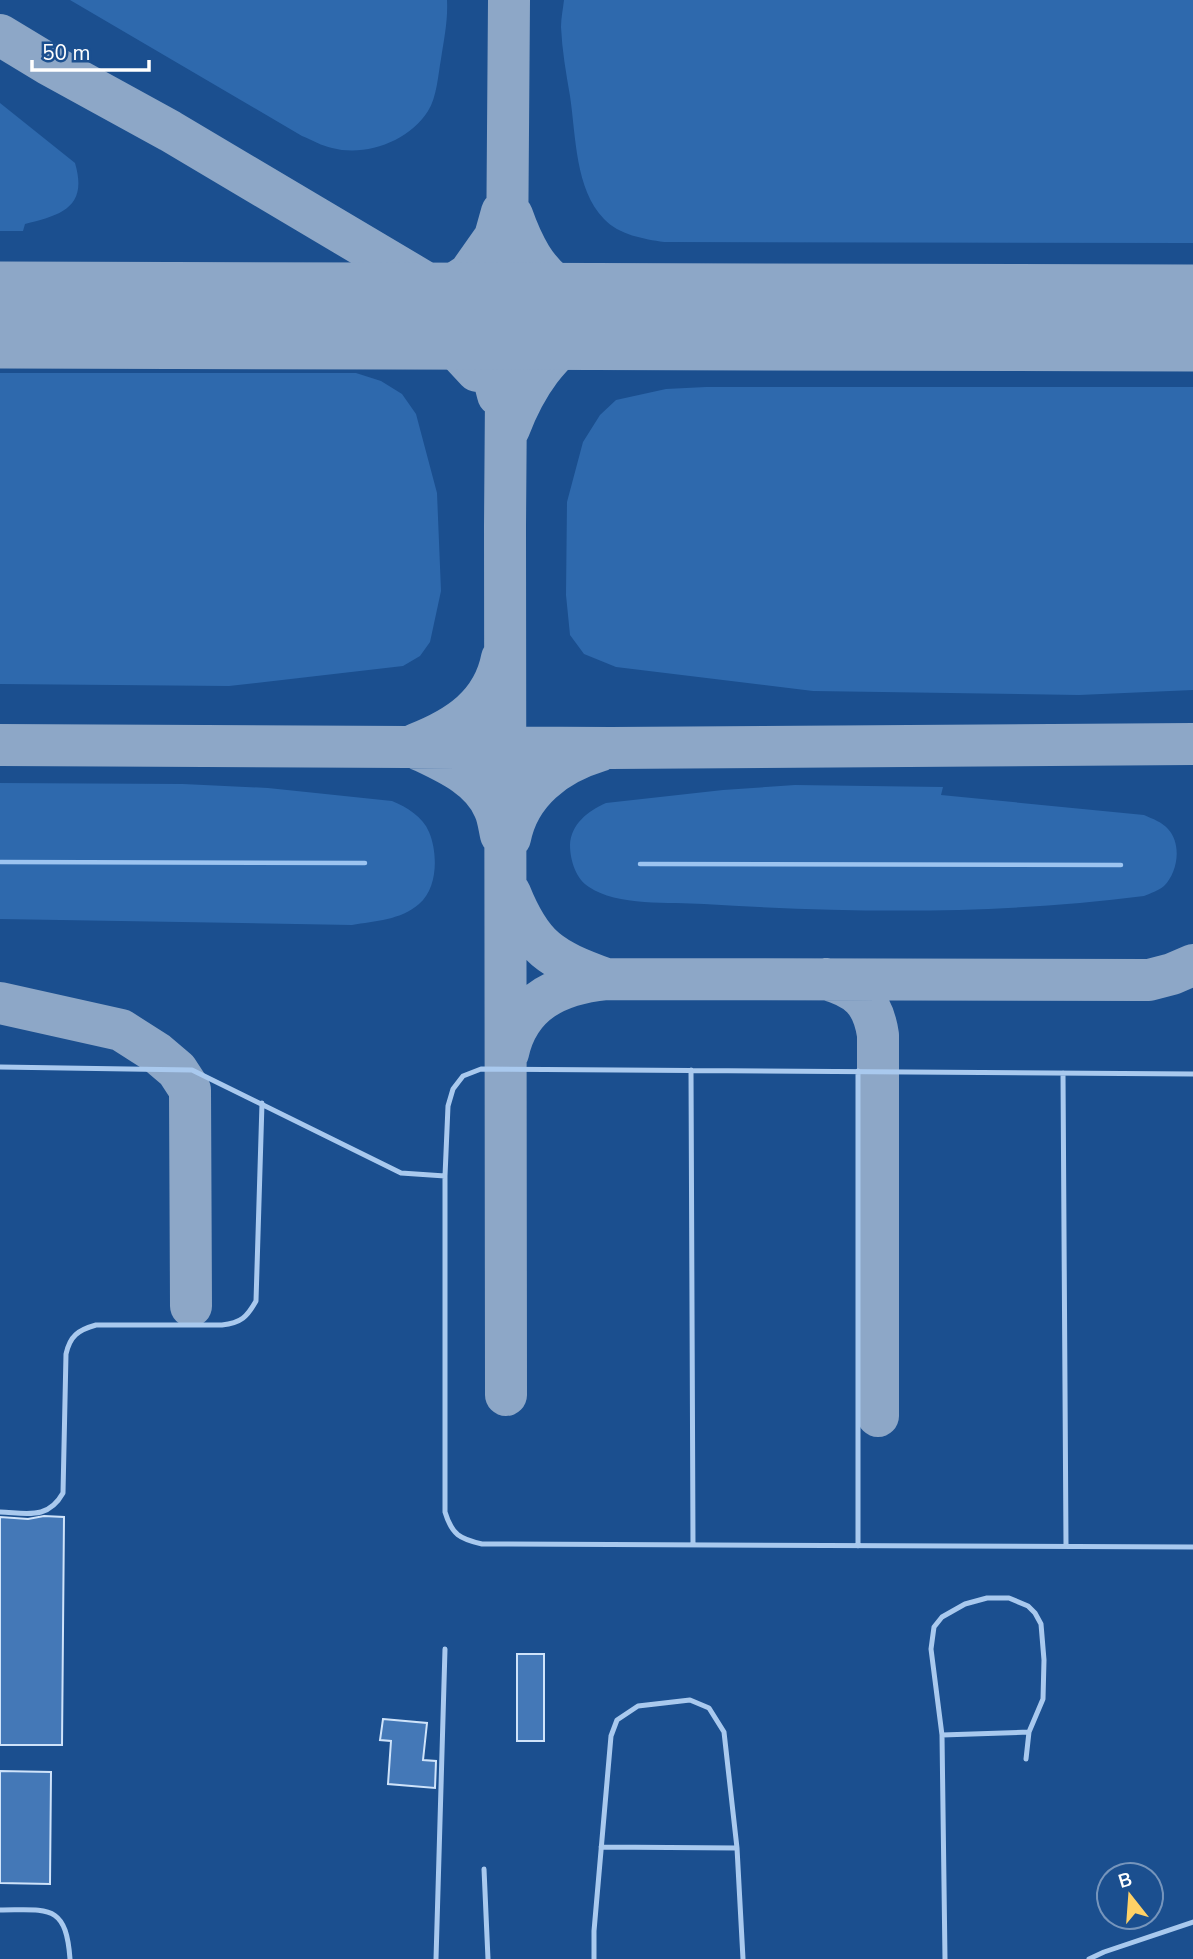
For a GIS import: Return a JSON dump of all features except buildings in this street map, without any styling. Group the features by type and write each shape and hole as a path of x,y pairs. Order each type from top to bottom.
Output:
{"lane":[{"path":"0,1067 192,1070 401,1173 445,1176"},
{"path":"1193,1074 481,1069 463,1076 453,1089 448,1106 445,1176 445,1512 450,1528 463,1540 482,1544 1193,1547"},
{"path":"691,1070 693,1545"},
{"path":"858,1071 858,1546"},
{"path":"1063,1073 1066,1546"},
{"path":"0,1512 45,1513 57,1504 63,1493 66,1354 69,1340 81,1329 96,1325 222,1325 237,1323 248,1315 256,1301 262,1103"},
{"path":"945,1959 942,1735 931,1648 934,1627 942,1617 965,1604 987,1598 1009,1598 1028,1606 1041,1624 1044,1660 1042,1699 1029,1732 1026,1759"},
{"path":"436,1959 445,1649"},
{"path":"594,1959 594,1931 611,1736 617,1720 638,1706 690,1700 709,1708 724,1732 737,1848 743,1959"},
{"path":"942,1735 1029,1732"},
{"path":"601,1847 737,1848"},
{"path":"484,1869 488,1959"},
{"path":"0,1910 39,1910 50,1912 59,1918 68,1937 70,1959"},
{"path":"1088,1959 1193,1922"}],"shaded area":[{"path":"70,0 447,0 446,30 437,86 428,111 420,122 410,131 386,144 345,150 324,146 302,136"},
{"path":"564,0 1193,0 1193,243 664,242 624,233 604,219 594,207 582,177 562,44"},
{"path":"0,103 75,163 78,178 78,190 69,207 50,217 25,224 23,231 0,231"},
{"path":"0,373 356,373 381,381 402,394 416,414 437,493 441,591 430,642 420,656 403,666 229,686 0,684"},
{"path":"1193,387 1193,690 1079,695 813,691 616,667 584,654 570,635 566,595 567,502 583,442 600,415 616,400 666,389"},
{"path":"0,783 183,784 268,788 392,801 414,813 426,827 434,850 433,880 425,897 412,909 387,919 352,925 0,919"},
{"path":"795,785 943,787 941,795 1144,815 1163,824 1172,835 1177,850 1175,866 1164,886 1144,896 1034,907 924,910 814,909 629,900 600,893 589,887 584,884 575,869 571,857 571,837 587,814 606,803"}],"waterway":[{"path":"0,862 365,863"},
{"path":"640,864 1121,865"}],"taxiway":[{"path":"506,1395 505,526 509,0"},
{"path":"0,35 170,131 421,280 460,316 488,362 498,395"},
{"path":"477,371 451,343 405,316 469,274 495,237 502,212"},
{"path":"512,215 531,257 554,284 586,302 629,317"},
{"path":"509,429 522,399 551,357 576,336 591,328 629,317"},
{"path":"416,744 431,738 471,713 491,689 502,658"},
{"path":"0,745 611,748 1193,744"},
{"path":"416,748 461,771 480,787 495,811 501,835"},
{"path":"510,838 522,807 542,782 568,764 599,751"},
{"path":"510,893 527,927 546,949 557,958 606,979"},
{"path":"508,1053 513,1035 531,1008 557,991 606,979 1149,980 1193,965"},
{"path":"826,979 847,987 862,998 872,1013 878,1035 878,1416"},
{"path":"0,1003 121,1030 157,1053 177,1070 190,1090 191,1306"}],"runway":[{"path":"0,315 1193,318"}]}
